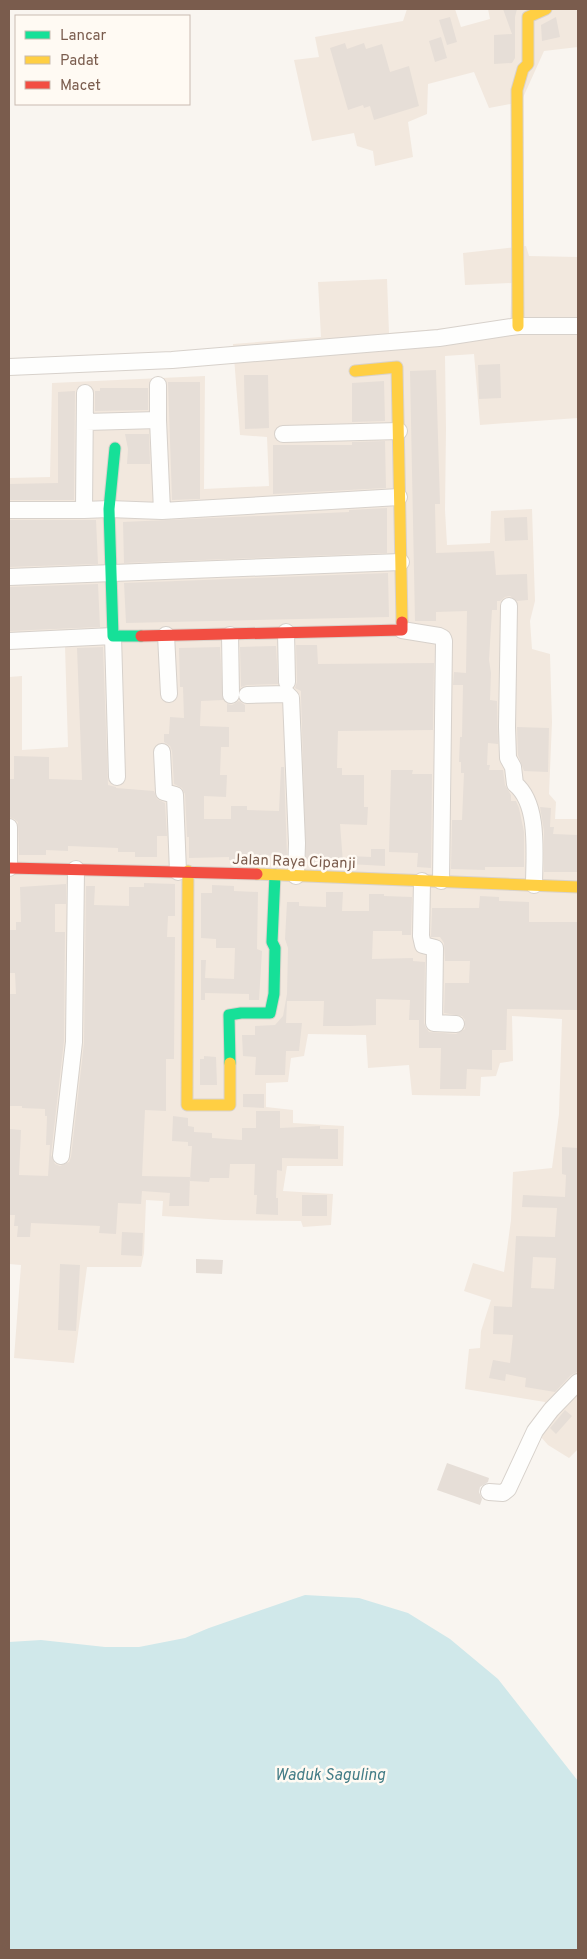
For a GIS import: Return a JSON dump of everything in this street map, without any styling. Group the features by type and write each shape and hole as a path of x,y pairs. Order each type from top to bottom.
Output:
{"street":[{"path":"518,326 517,90 523,69 528,64 530,51 528,17 546,9"},
{"path":"9,367 172,360 439,338 518,326 578,326"},
{"path":"355,370 397,367 402,630"},
{"path":"158,385 162,511"},
{"path":"84,510 85,393"},
{"path":"86,422 158,420"},
{"path":"283,434 399,432"},
{"path":"115,448 109,508 117,777"},
{"path":"9,510 109,508 162,511 400,497"},
{"path":"9,577 401,562"},
{"path":"508,606 508,758 513,767 515,784 523,790 527,797 534,830 534,885"},
{"path":"9,641 113,636 402,630 443,638 441,881"},
{"path":"286,632 287,682"},
{"path":"166,635 169,694"},
{"path":"230,635 239,695 287,694 291,698 297,834 296,876"},
{"path":"162,752 164,792 176,795 183,871 187,1105 230,1105 228,1015 270,1013 274,994 275,948 272,942 275,875"},
{"path":"9,826 9,868"},
{"name":"Jalan Raya Cipanji","path":"9,868 183,871 578,887"},
{"path":"61,1156 74,1042 76,869"},
{"path":"422,881 421,936 423,945 435,948 434,1023 456,1024"},
{"path":"489,1492 503,1493 508,1489 535,1431 578,1382"}],"shaded area":[{"path":"407,9 455,9 461,27 490,19 488,9 578,9 578,47 544,51 521,102 489,108 474,72 428,84 427,114 408,122 413,157 375,166 373,151 357,146 354,133 312,141 294,60 319,57 315,37 403,21"},
{"path":"526,246 529,256 578,257 578,418 480,425 474,354 445,356 445,510 447,545 490,543 491,511 532,509 535,601 530,621 532,649 550,654 552,722 549,794 556,802 555,819 578,819 578,1449 569,1458 548,1445 540,1436 545,1402 465,1389 469,1349 480,1348 481,1331 491,1300 464,1291 473,1263 504,1272 511,1220 513,1172 552,1168 559,1114 562,1019 512,1016 513,1061 500,1063 496,1076 481,1077 480,1096 412,1095 409,1065 368,1068 366,1035 308,1034 304,1056 291,1058 288,1082 266,1083 266,1107 293,1110 293,1123 344,1126 343,1166 287,1166 283,1191 333,1194 331,1225 303,1227 301,1221 224,1220 162,1216 163,1201 146,1200 144,1253 141,1267 87,1267 74,1363 14,1358 21,1265 9,1264 9,677 22,676 22,750 68,747 65,646 9,647 9,478 50,477 52,383 205,376 204,489 269,486 267,437 240,435 233,344 321,337 318,282 387,279 389,333 510,323 512,283 465,285 463,253"}],"water":[{"name":"Waduk Saguling","path":"305,1595 359,1598 408,1613 450,1639 498,1679 578,1781 578,1950 9,1950 9,1642 41,1640 105,1647 139,1647 185,1638"}],"building":[{"path":"503,9 517,9 515,17 515,58 512,63 494,64 494,35 512,34"},
{"path":"450,17 457,42 447,45 439,20"},
{"path":"556,17 560,37 542,41 541,25"},
{"path":"441,37 447,58 435,62 429,41"},
{"path":"345,43 347,49 364,43 366,49 382,44 390,72 409,66 419,106 374,120 370,106 364,108 363,105 348,110 330,48"},
{"path":"500,364 501,398 479,399 478,365"},
{"path":"436,370 440,504 435,504 436,553 494,551 496,575 527,574 528,600 517,601 510,596 505,597 497,601 497,610 492,610 489,660 491,673 490,700 497,701 498,744 488,743 487,765 490,765 489,770 503,770 505,785 511,795 511,801 516,801 519,808 524,832 524,867 485,867 485,870 451,869 452,820 462,820 464,773 461,773 461,762 459,762 460,737 462,737 463,685 453,685 454,672 466,673 467,611 436,612 436,621 415,621 410,371"},
{"path":"244,375 268,375 269,428 245,429"},
{"path":"384,381 385,421 352,422 352,383"},
{"path":"168,382 200,382 200,499 172,500"},
{"path":"100,388 148,388 148,410 95,411 95,391 100,391"},
{"path":"75,391 74,500 9,500 9,484 58,483 58,392"},
{"path":"125,434 149,434 150,464 127,464 128,449"},
{"path":"385,441 386,488 273,494 273,445 352,445 352,442"},
{"path":"387,508 387,553 124,563 123,522 349,512 349,510"},
{"path":"527,517 528,540 505,541 504,518"},
{"path":"9,520 96,520 98,564 9,567"},
{"path":"388,573 389,617 126,623 124,583"},
{"path":"98,584 100,627 9,631 9,587"},
{"path":"296,645 317,645 318,664 434,663 433,730 338,731 337,768 342,768 342,775 364,775 364,807 368,807 367,825 340,824 343,863 306,863 301,691 295,688 297,682"},
{"path":"276,646 278,684 247,685 241,687 240,647"},
{"path":"103,647 108,785 116,788 154,791 157,799 165,803 167,836 157,836 157,857 135,857 135,852 118,852 118,848 68,846 68,851 46,850 46,855 19,855 18,822 9,817 9,779 14,779 14,756 49,757 49,779 82,780 77,648"},
{"path":"220,647 223,700 201,701 200,726 229,727 229,747 221,747 220,775 227,775 226,797 204,796 204,819 231,819 231,806 247,806 247,810 279,811 281,767 284,767 287,856 261,855 260,859 246,858 246,860 229,860 229,857 189,858 185,794 182,788 174,784 172,751 170,746 164,742 164,734 169,734 170,717 184,718 183,687 180,687 179,648"},
{"path":"239,701 245,705 245,712 227,712 227,704 232,705"},
{"path":"517,727 549,728 548,772 524,771 518,755"},
{"path":"391,770 413,770 412,774 432,774 431,868 417,867 418,853 389,852"},
{"path":"540,807 551,808 550,827 554,827 553,834 578,835 578,872 544,872 544,831"},
{"path":"371,849 385,849 385,866 349,864 350,856 371,857"},
{"path":"144,883 175,884 175,916 168,916 167,937 175,937 174,1059 166,1059 166,1111 145,1110 142,1176 190,1177 189,1206 169,1206 170,1193 142,1191 141,1204 118,1203 116,1234 99,1233 100,1226 31,1223 30,1237 17,1237 18,1226 14,1226 15,1215 9,1215 9,1129 21,1130 19,1175 48,1176 50,1145 46,1145 47,1116 45,1116 45,1109 9,1106 9,994 16,994 15,973 9,973 9,930 16,930 16,922 21,922 20,887 66,884 66,904 55,904 55,932 65,932 64,1041 51,1155 55,1164 60,1166 69,1162 71,1157 84,1043 86,886 95,886 94,905 129,906 129,887 144,887"},
{"path":"212,885 234,886 234,891 258,892 257,949 262,951 259,1000 249,1000 249,994 205,993 205,1000 201,1000 201,960 206,960 205,978 234,979 235,948 216,948 216,939 201,938 201,893 212,893"},
{"path":"326,892 343,892 342,911 369,911 369,894 412,897 411,935 402,935 402,931 373,931 372,959 413,958 413,961 425,962 424,1023 429,1032 456,1034 465,1029 465,1020 462,1016 444,1013 445,983 469,983 470,961 445,961 444,943 440,937 431,937 432,908 479,908 480,896 499,897 499,901 529,902 529,922 578,922 578,1010 507,1009 506,1050 492,1050 492,1070 467,1069 466,1089 440,1089 441,1048 419,1048 419,1020 409,1020 410,1000 376,999 376,1025 350,1026 323,1026 324,1001 287,1001 286,1023 302,1023 299,1051 286,1051 285,1075 255,1075 256,1057 243,1056 242,1035 255,1035 255,1026 275,1025 283,1016 287,994 288,948 285,939 287,902 299,902 299,906 326,907"},
{"path":"204,1056 216,1057 217,1085 200,1085 200,1059 204,1059"},
{"path":"243,1094 264,1094 264,1108 243,1107"},
{"path":"256,1111 280,1111 280,1128 320,1126 320,1129 338,1129 338,1159 282,1158 282,1171 277,1170 276,1198 278,1198 278,1215 256,1214 257,1195 254,1195 255,1164 230,1164 229,1178 210,1178 209,1182 190,1181 192,1146 188,1146 188,1142 172,1141 173,1116 188,1118 188,1126 194,1127 194,1132 212,1133 212,1138 242,1140 242,1128 256,1128"},
{"path":"562,1147 578,1148 578,1366 577,1372 571,1375 555,1392 525,1387 526,1378 506,1374 505,1381 489,1378 493,1360 510,1363 513,1335 493,1334 494,1306 512,1307 516,1236 555,1237 557,1208 522,1207 523,1195 565,1197 566,1175 562,1174","holes":["533,1257 556,1258 554,1289 531,1288"]},
{"path":"302,1195 327,1195 327,1216 302,1216"},
{"path":"122,1232 143,1233 142,1256 121,1255"},
{"path":"196,1259 223,1260 222,1274 196,1273"},
{"path":"60,1264 80,1265 76,1331 58,1330"},
{"path":"565,1410 572,1416 556,1434 550,1428"},
{"path":"447,1463 489,1478 488,1482 480,1487 479,1492 482,1499 480,1505 437,1490"}],"traffic: fast":[{"path":"115,448 109,509 113,636 141,636"},
{"path":"230,1063 229,1015 270,1013 274,994 275,948 272,942 275,875"}],"traffic: slow":[{"path":"518,326 517,90 523,69 528,64 528,17 546,9"},
{"path":"355,371 397,367 402,622"},
{"path":"188,871 187,1105 230,1105 230,1063"},
{"path":"257,874 578,887"}],"traffic: jam":[{"path":"141,636 402,630 402,622"},
{"path":"9,868 257,874"}]}
